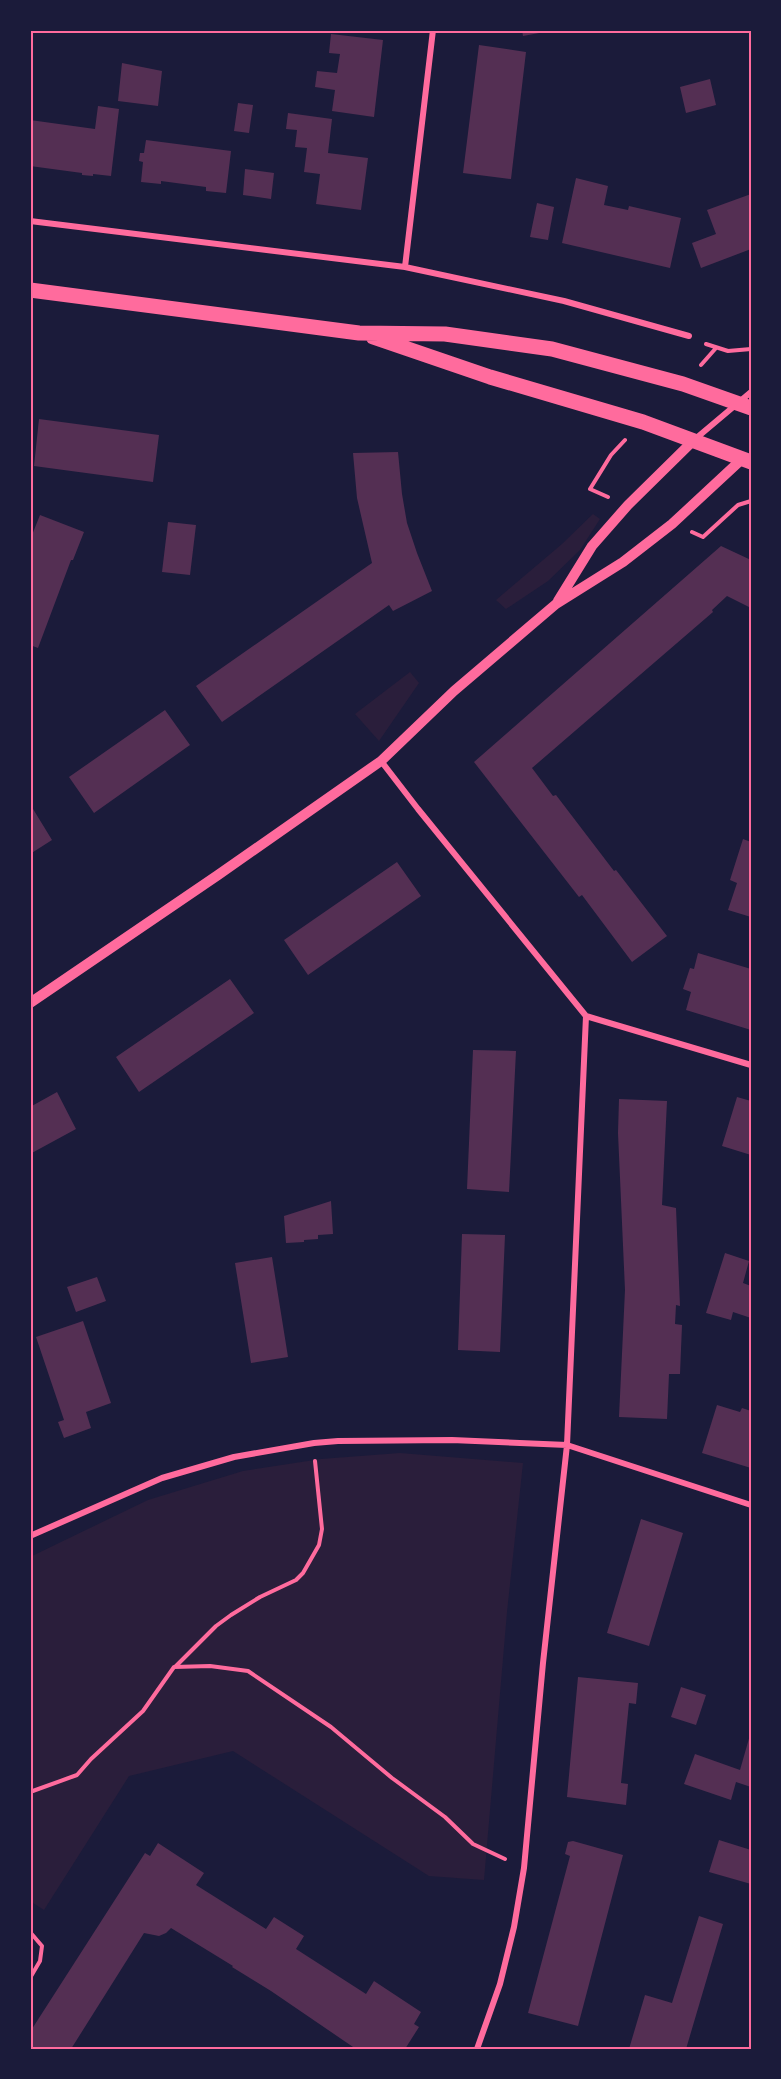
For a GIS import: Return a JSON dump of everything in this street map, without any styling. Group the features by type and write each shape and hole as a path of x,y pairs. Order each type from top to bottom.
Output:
{"main road":[{"path":"30,290 359,333 444,334 552,349 683,384 744,405"},
{"path":"359,333 490,377 643,422 748,458"}],"street":[{"path":"405,267 433,30"},
{"path":"30,221 405,267 564,301 689,336"},
{"path":"556,604 592,546 628,505 694,440 744,405 751,392"},
{"path":"30,1003 381,761 454,691 556,604 623,562 672,524 748,458"},
{"path":"381,761 586,1016 751,1065"},
{"path":"477,2049 500,1984 514,1927 524,1868 543,1663 567,1445 586,1016"},
{"path":"30,1536 162,1478 234,1457 338,1441 452,1440 567,1445 751,1505"}],"path":[{"path":"689,336 728,351 751,349"},
{"path":"30,1792 77,1775 91,1759 144,1711 174,1667 216,1626 243,1606 296,1580 311,1560 322,1529 314,1443"},
{"path":"174,1667 210,1666 248,1671 331,1727 392,1778 444,1817 473,1844 524,1868"},
{"path":"30,1932 42,1946 40,1961 30,1978"}],"shaded area":[{"path":"593,514 600,519 580,550 548,581 506,609 496,600 562,544"},
{"path":"410,672 419,683 379,741 355,714"},
{"path":"400,1453 523,1463 507,1612 484,1880 429,1876 233,1751 129,1776 44,1910 30,1901 30,1557 148,1500 243,1471 321,1459"}],"building":[{"path":"522,30 550,30 550,31 523,36"},
{"path":"331,34 383,40 374,117 332,111 335,90 315,87 317,71 337,73 340,54 329,53"},
{"path":"479,45 526,52 511,179 463,173"},
{"path":"122,63 162,71 158,106 118,101"},
{"path":"710,79 716,105 686,113 680,87"},
{"path":"238,103 253,105 249,133 234,131"},
{"path":"98,106 119,109 111,176 82,175 82,173 30,166 30,120 95,129"},
{"path":"288,113 332,119 328,153 368,158 361,210 316,204 320,174 304,172 307,148 295,147 297,130 286,129"},
{"path":"146,140 231,151 226,193 206,191 206,187 161,181 161,184 141,182 143,162 139,161 140,153 144,153"},
{"path":"245,169 274,173 271,199 243,195"},
{"path":"576,178 608,186 604,205 628,210 629,206 681,218 670,268 562,243"},
{"path":"751,194 751,249 701,268 692,243 716,234 707,210"},
{"path":"537,203 554,207 548,240 530,237"},
{"path":"39,419 159,435 153,482 34,466"},
{"path":"398,452 407,523 432,591 393,611 389,605 222,722 196,686 372,563 357,498 353,453"},
{"path":"40,515 84,532 38,648 30,645 30,540"},
{"path":"168,522 196,525 190,575 162,572"},
{"path":"721,546 751,560 751,608 727,596 712,610 713,612 532,768 667,936 632,962 582,895 579,897 474,762"},
{"path":"165,710 190,745 94,813 69,777"},
{"path":"30,804 52,840 30,854"},
{"path":"743,839 751,842 751,917 728,910 737,883 730,880"},
{"path":"397,862 421,896 308,975 284,940"},
{"path":"698,953 751,969 751,1030 686,1010 691,992 683,989 690,968 694,969"},
{"path":"230,979 254,1013 139,1092 116,1057"},
{"path":"473,1050 516,1051 509,1192 467,1189"},
{"path":"57,1092 76,1129 30,1154 30,1107"},
{"path":"737,1097 751,1101 751,1155 722,1146"},
{"path":"619,1099 667,1101 662,1205 676,1208 680,1306 676,1305 675,1324 682,1325 680,1374 669,1374 667,1419 619,1417 625,1290 618,1133"},
{"path":"331,1201 333,1234 318,1235 318,1239 304,1240 304,1242 286,1243 284,1216"},
{"path":"462,1234 505,1235 500,1352 458,1350"},
{"path":"725,1253 749,1261 743,1283 751,1286 751,1318 733,1312 731,1320 706,1313"},
{"path":"272,1257 288,1357 251,1363 235,1263"},
{"path":"97,1277 106,1301 76,1312 67,1287"},
{"path":"83,1321 111,1403 86,1412 91,1428 64,1438 58,1422 64,1420 36,1337"},
{"path":"717,1405 740,1412 742,1408 751,1411 751,1468 702,1453"},
{"path":"641,1519 683,1533 649,1646 607,1633"},
{"path":"578,1677 638,1683 636,1704 629,1703 621,1783 628,1784 626,1805 567,1797"},
{"path":"681,1687 706,1695 696,1725 671,1717"},
{"path":"750,1735 751,1787 736,1782 731,1800 684,1784 695,1754 740,1770"},
{"path":"719,1840 751,1850 751,1884 709,1872"},
{"path":"573,1841 623,1855 578,2026 528,2013 570,1856 565,1854 568,1842"},
{"path":"158,1843 204,1873 196,1885 266,1929 274,1917 304,1936 296,1949 366,1994 374,1981 421,2012 414,2024 419,2027 405,2049 356,2049 233,1966 171,1928 159,1936 144,1933 71,2049 30,2049 30,2032 145,1853 150,1856"},
{"path":"699,1916 723,1924 686,2049 629,2049 645,1995 672,2003"}]}
